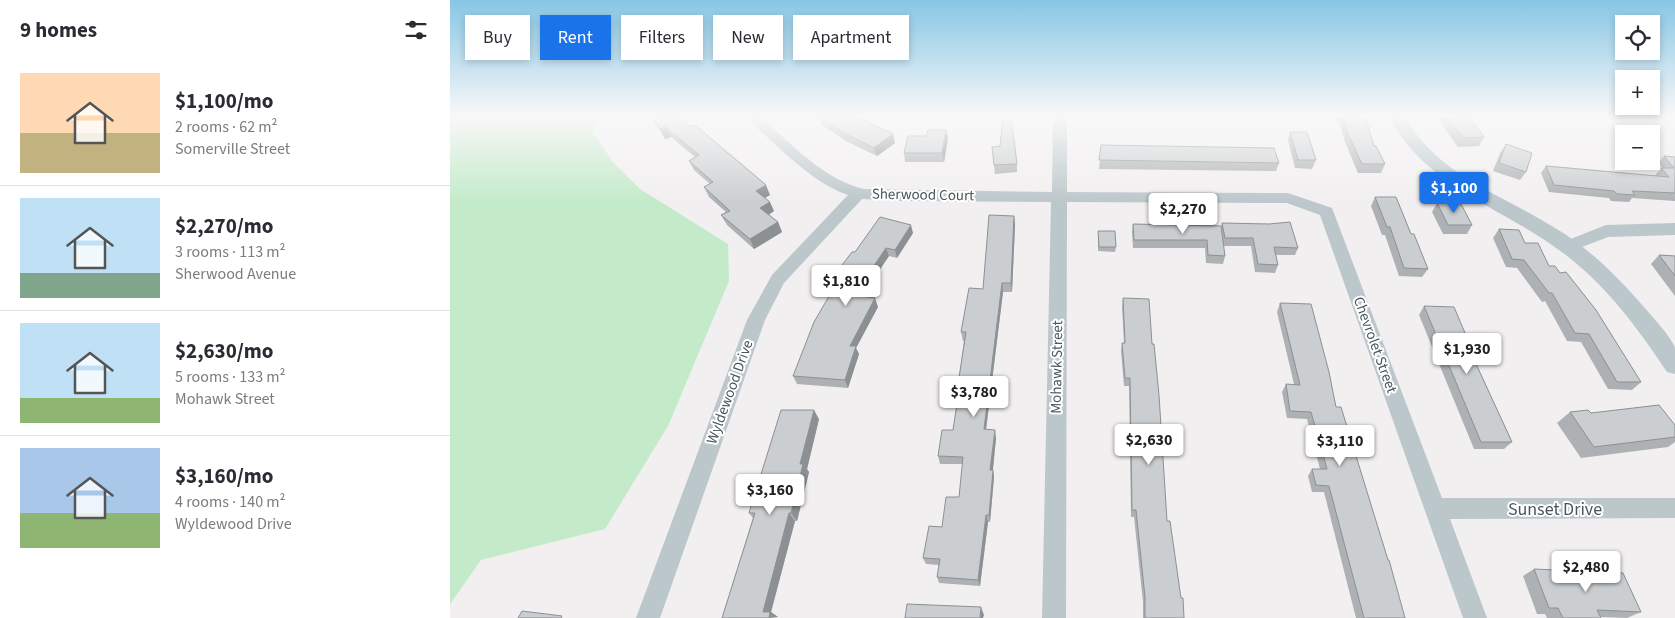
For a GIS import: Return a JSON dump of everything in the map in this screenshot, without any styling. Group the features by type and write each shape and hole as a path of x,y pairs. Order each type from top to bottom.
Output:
{"street":[{"name":"Sherwood Court","path":"785,145 835,183 858,193 901,196 1288,198 1327,212"},
{"name":"Mohawk Street","path":"1054,618 1060,145"},
{"path":"1416,145 1436,165 1467,185 1530,220 1569,246 1605,277 1632,306 1675,365"},
{"name":"Wyldewood Drive","path":"648,618 756,320 778,279 858,193"},
{"name":"Chevrolet Street","path":"1327,212 1475,618"},
{"path":"1569,246 1606,231 1675,229"},
{"name":"Sunset Drive","path":"1434,509 1675,508"}],"green space":[{"path":"450,145 601,145 612,161 640,189 728,244 729,281 668,426 605,529 481,560 450,604"}],"building":[{"path":"687,145 718,145 766,185 756,191 770,202 760,208 778,222 750,239 721,215 730,211 704,187 713,182 689,161 699,155"},
{"path":"868,145 878,145 874,148"},
{"path":"906,145 943,145 942,153 904,153"},
{"path":"1015,145 1017,164 994,165 992,147"},
{"path":"1101,145 1274,148 1279,163 1099,160"},
{"path":"1294,145 1311,145 1316,160 1298,160"},
{"path":"1353,145 1376,146 1385,164 1362,164"},
{"path":"1506,145 1532,153 1526,172 1499,163"},
{"path":"1664,156 1675,157 1675,193 1632,191 1635,195 1617,194 1614,191 1554,185 1546,166 1669,177 1661,168 1674,168"},
{"path":"1375,197 1396,197 1428,269 1404,268 1390,227 1387,227"},
{"path":"1437,203 1461,204 1472,225 1448,225"},
{"path":"989,215 1014,216 1011,283 1002,283 984,429 995,430 990,470 993,470 989,515 986,515 978,580 937,577 940,559 923,558 929,526 942,527 946,497 959,497 963,457 938,456 942,430 953,430 966,332 961,332 969,288 983,289"},
{"path":"880,217 911,225 895,250 886,248 854,295 875,298 850,346 856,346 845,380 793,376 814,322 839,279 833,277 852,252 855,252"},
{"path":"1290,222 1298,248 1274,247 1278,265 1258,264 1253,238 1225,238 1222,223 1269,224"},
{"path":"1133,224 1221,226 1225,256 1208,255 1207,240 1134,240"},
{"path":"1499,229 1519,230 1525,243 1538,243 1549,266 1555,266 1560,273 1566,272 1596,310 1641,382 1617,382 1589,334 1575,333 1552,293 1549,293 1524,260 1512,259"},
{"path":"1098,231 1115,231 1116,247 1099,247"},
{"path":"1659,255 1675,256 1675,276"},
{"path":"1123,298 1149,299 1152,344 1154,344 1159,395 1167,521 1170,521 1181,598 1183,598 1184,618 1145,618 1145,597 1136,510 1132,510 1130,378 1125,378 1122,343 1125,343"},
{"path":"1280,303 1311,304 1336,407 1341,407 1389,560 1405,618 1364,618 1329,486 1316,485 1312,469 1327,469 1311,412 1290,411 1286,384 1300,385"},
{"path":"1424,306 1454,307 1468,340 1465,340 1512,442 1481,442"},
{"path":"1659,405 1675,425 1675,437 1594,447 1570,412 1588,410 1591,413"},
{"path":"781,410 814,410 800,464 803,464 791,513 789,513 763,612 770,612 769,618 722,618 755,513 749,513"},
{"path":"1534,569 1623,573 1641,612 1597,610 1601,618 1563,618 1558,608 1549,608"},
{"path":"907,604 981,607 980,618 905,618"},
{"path":"522,611 562,616 561,618 518,618"}]}
